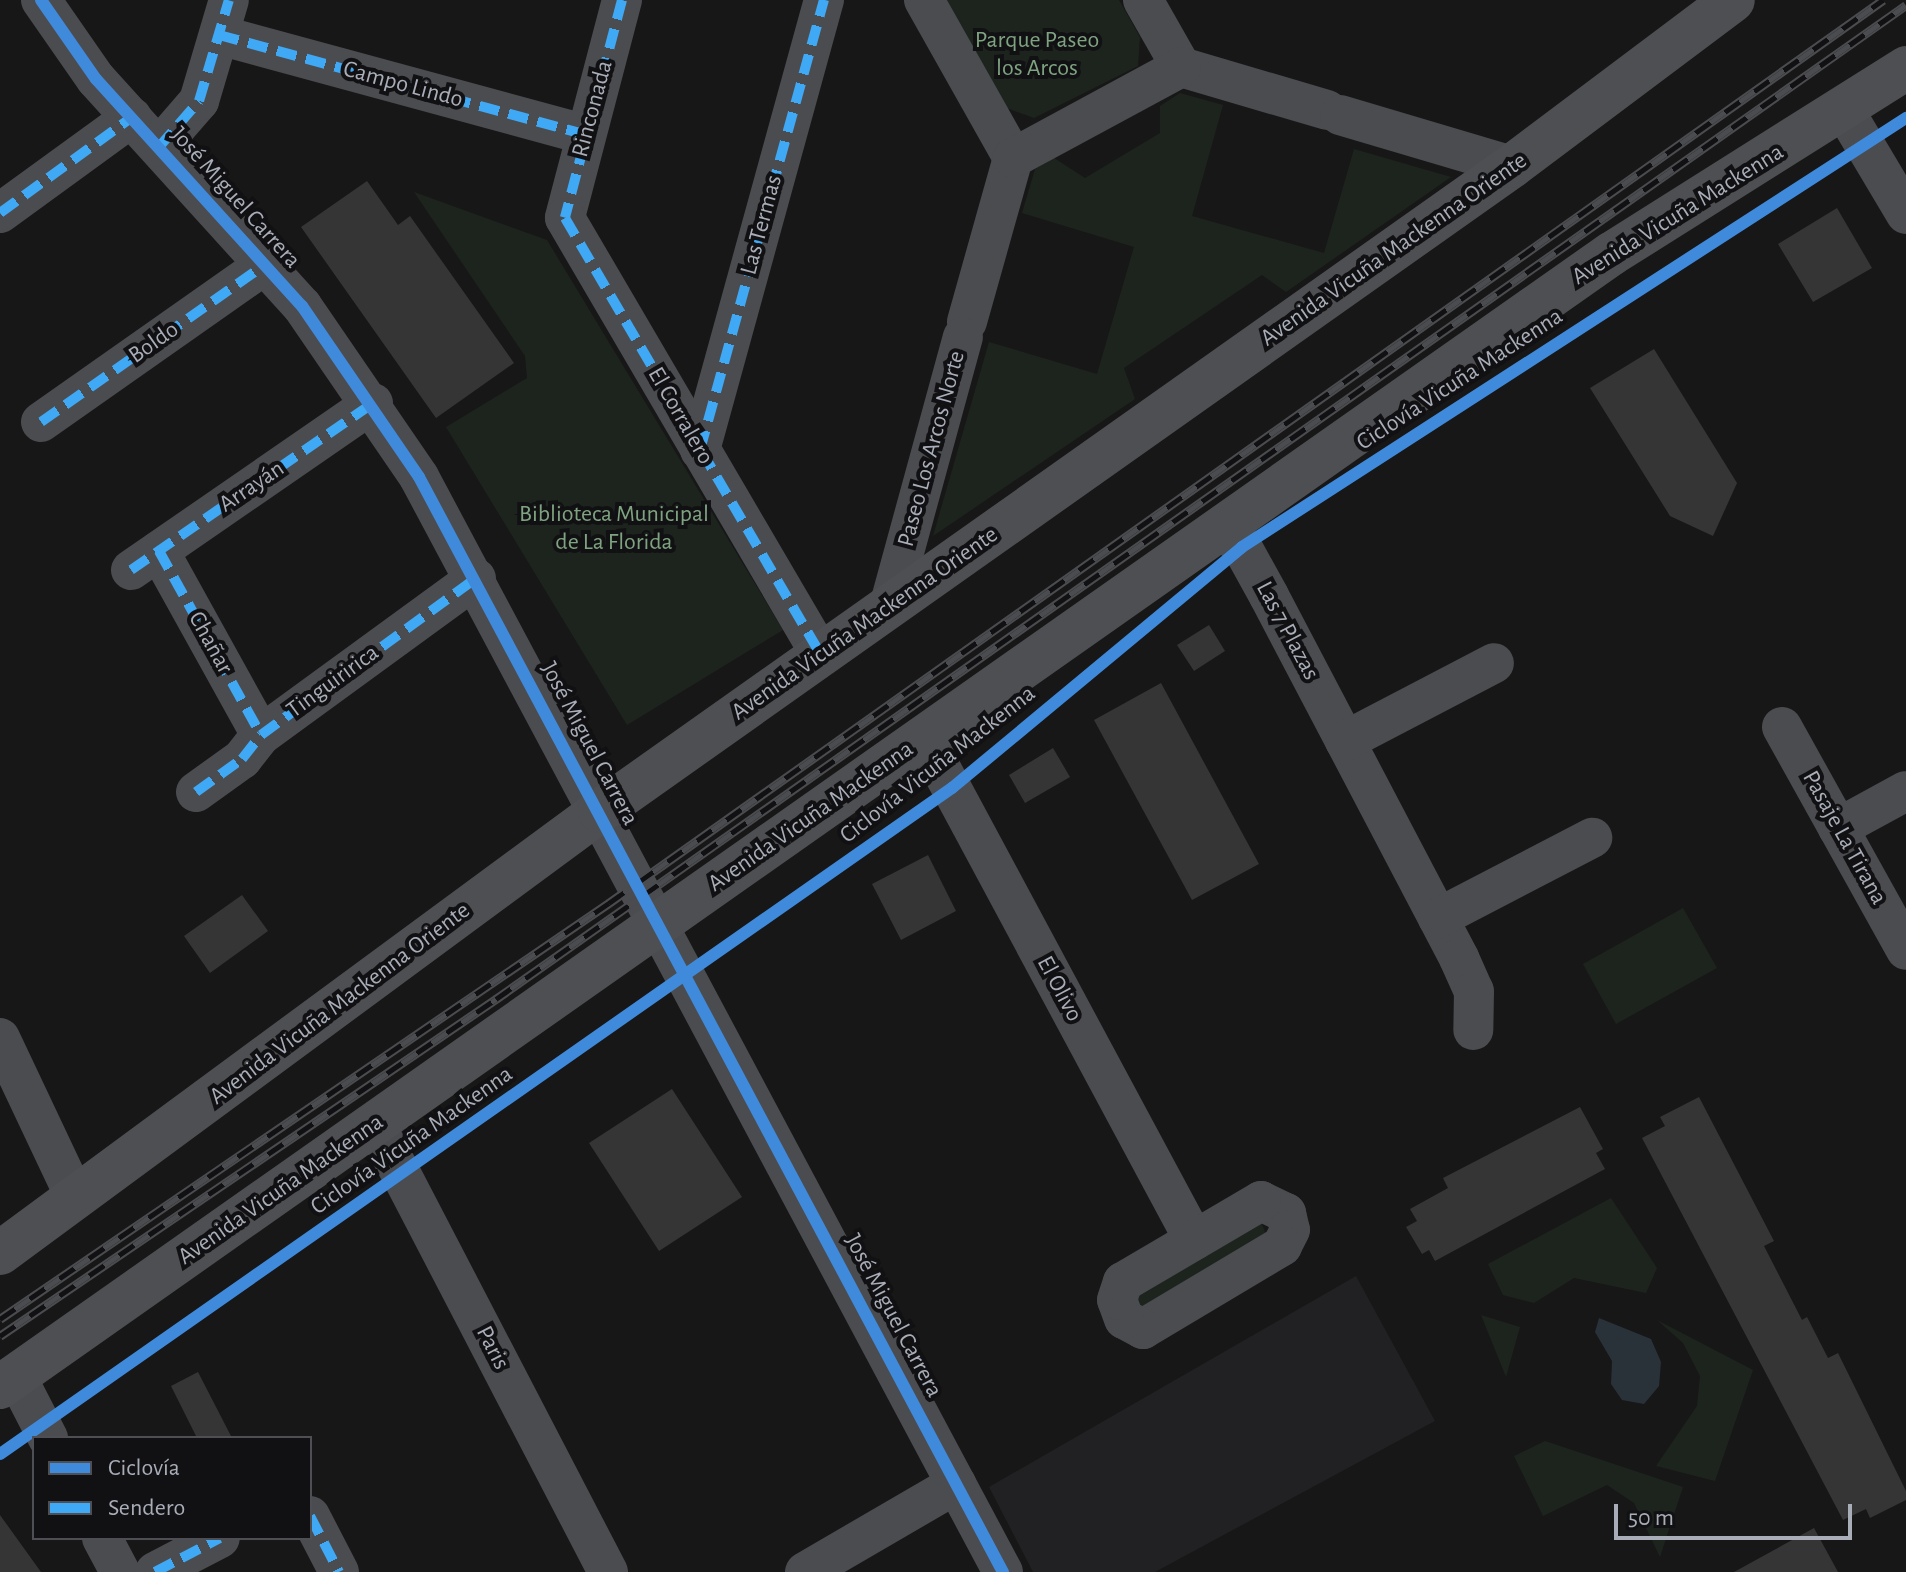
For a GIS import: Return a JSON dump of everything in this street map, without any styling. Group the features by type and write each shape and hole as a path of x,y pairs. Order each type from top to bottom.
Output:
{"main road":[{"name":"Avenida Vicuña Mackenna Oriente","path":"0,1253 600,811 1512,166 1733,0"},
{"name":"Avenida Vicuña Mackenna","path":"8,1382 1674,212 1844,110 1906,68"}],"street":[{"name":"José Miguel Carrera","path":"41,0 88,68 266,264 373,403 476,578 1003,1572"},
{"name":"Rinconada","path":"565,218 622,0"},
{"name":"Las Termas","path":"700,450 824,0"},
{"path":"924,0 1013,158 1181,67"},
{"path":"1143,0 1181,67 1512,166"},
{"path":"159,147 199,101 224,18"},
{"name":"Campo Lindo","path":"224,18 586,135"},
{"path":"1844,110 1906,214"},
{"path":"0,213 132,117"},
{"name":"Paseo Los Arcos Norte","path":"889,607 1013,158"},
{"name":"El Corralero","path":"565,218 821,655"},
{"name":"Boldo","path":"41,422 266,264"},
{"name":"Arrayán","path":"145,560 373,403"},
{"name":"Las 7 Plazas","path":"1221,528 1242,547 1438,918 1474,991 1473,1030"},
{"name":"Chañar","path":"145,560 261,735"},
{"name":"Tinguiririca","path":"196,792 242,759 261,735 476,578"},
{"path":"1345,741 1494,663"},
{"name":"Pasaje La Tirana","path":"1782,727 1906,950"},
{"name":"El Olivo","path":"924,737 1194,1240"},
{"path":"1838,828 1906,791"},
{"path":"1438,918 1592,838"},
{"path":"0,1038 76,1199"},
{"name":"Paris","path":"375,1124 608,1572"},
{"path":"8,1382 47,1436"},
{"path":"805,1572 956,1484"},
{"path":"312,1520 339,1572"},
{"path":"103,1540 120,1572"},
{"path":"155,1572 216,1540"}],"shaded area":[{"path":"1356,1276 1435,1421 1155,1572 1033,1572 989,1487"},
{"path":"1599,1318 1651,1339 1661,1362 1659,1386 1644,1404 1622,1400 1611,1384 1612,1361 1595,1332"}],"green space":[{"name":"Parque Paseo los Arcos","path":"943,0 1119,0 1140,37 1138,66 1034,118 1004,107"},
{"path":"1180,93 1223,105 1192,216 1324,253 1354,149 1451,177 1286,292 1262,275 1124,368 1135,399 933,536 989,342 1097,374 1134,247 1022,213 1035,169 1054,158 1085,178 1160,133 1160,106"},
{"name":"Biblioteca Municipal de La Florida","path":"414,192 547,240 783,630 627,725 446,427 527,378 525,356"},
{"path":"1683,908 1717,968 1616,1024 1583,964"},
{"path":"1611,1198 1657,1268 1646,1293 1574,1278 1534,1303 1503,1295 1488,1264"},
{"path":"1258,1214 1269,1242 1143,1318 1125,1291"},
{"path":"1481,1315 1520,1327 1506,1377"},
{"path":"1657,1320 1753,1370 1715,1481 1656,1466 1697,1406 1700,1376 1683,1343"},
{"path":"1545,1441 1683,1487 1660,1557 1634,1503 1607,1485 1543,1516 1514,1456"}],"building":[{"path":"367,181 398,225 410,216 514,363 436,418 301,227"},
{"path":"1837,208 1872,268 1813,302 1778,244"},
{"path":"1654,349 1737,483 1713,536 1670,516 1590,388"},
{"path":"1209,625 1225,651 1194,671 1177,645"},
{"path":"1161,683 1259,864 1192,900 1094,720"},
{"path":"1053,748 1070,777 1025,803 1009,775"},
{"path":"928,855 956,911 901,940 872,884"},
{"path":"242,895 268,931 210,973 184,936"},
{"path":"672,1089 742,1197 659,1251 589,1143"},
{"path":"1699,1097 1774,1241 1764,1246 1802,1320 1807,1317 1828,1358 1838,1353 1906,1491 1906,1500 1870,1518 1866,1509 1843,1520 1642,1138 1665,1126 1660,1117"},
{"path":"1580,1107 1603,1149 1596,1153 1605,1169 1435,1261 1429,1250 1422,1254 1406,1227 1417,1221 1410,1209 1448,1188 1443,1178"},
{"path":"198,1372 231,1436 196,1436 171,1386"},
{"path":"0,1515 41,1572 0,1572"},
{"path":"1814,1528 1838,1572 1734,1572"}],"railway":[{"path":"0,1319 609,903 1883,0"},
{"path":"0,1336 496,999 1906,5"}],"marked path":[{"path":"159,147 199,101 229,0"},
{"path":"622,0 565,218 821,655"},
{"path":"700,450 824,0"},
{"path":"219,35 586,135"},
{"path":"0,213 132,117"},
{"path":"41,422 266,264"},
{"path":"131,570 373,403"},
{"path":"159,551 261,735"},
{"path":"196,792 242,759 261,735 476,578"},
{"path":"312,1520 339,1572"},
{"path":"155,1572 216,1540"}],"cycle path":[{"path":"41,0 96,79 302,306 419,477 1003,1572"},
{"name":"Ciclovía Vicuña Mackenna","path":"0,1454 952,788 1242,547 1906,118"}]}
